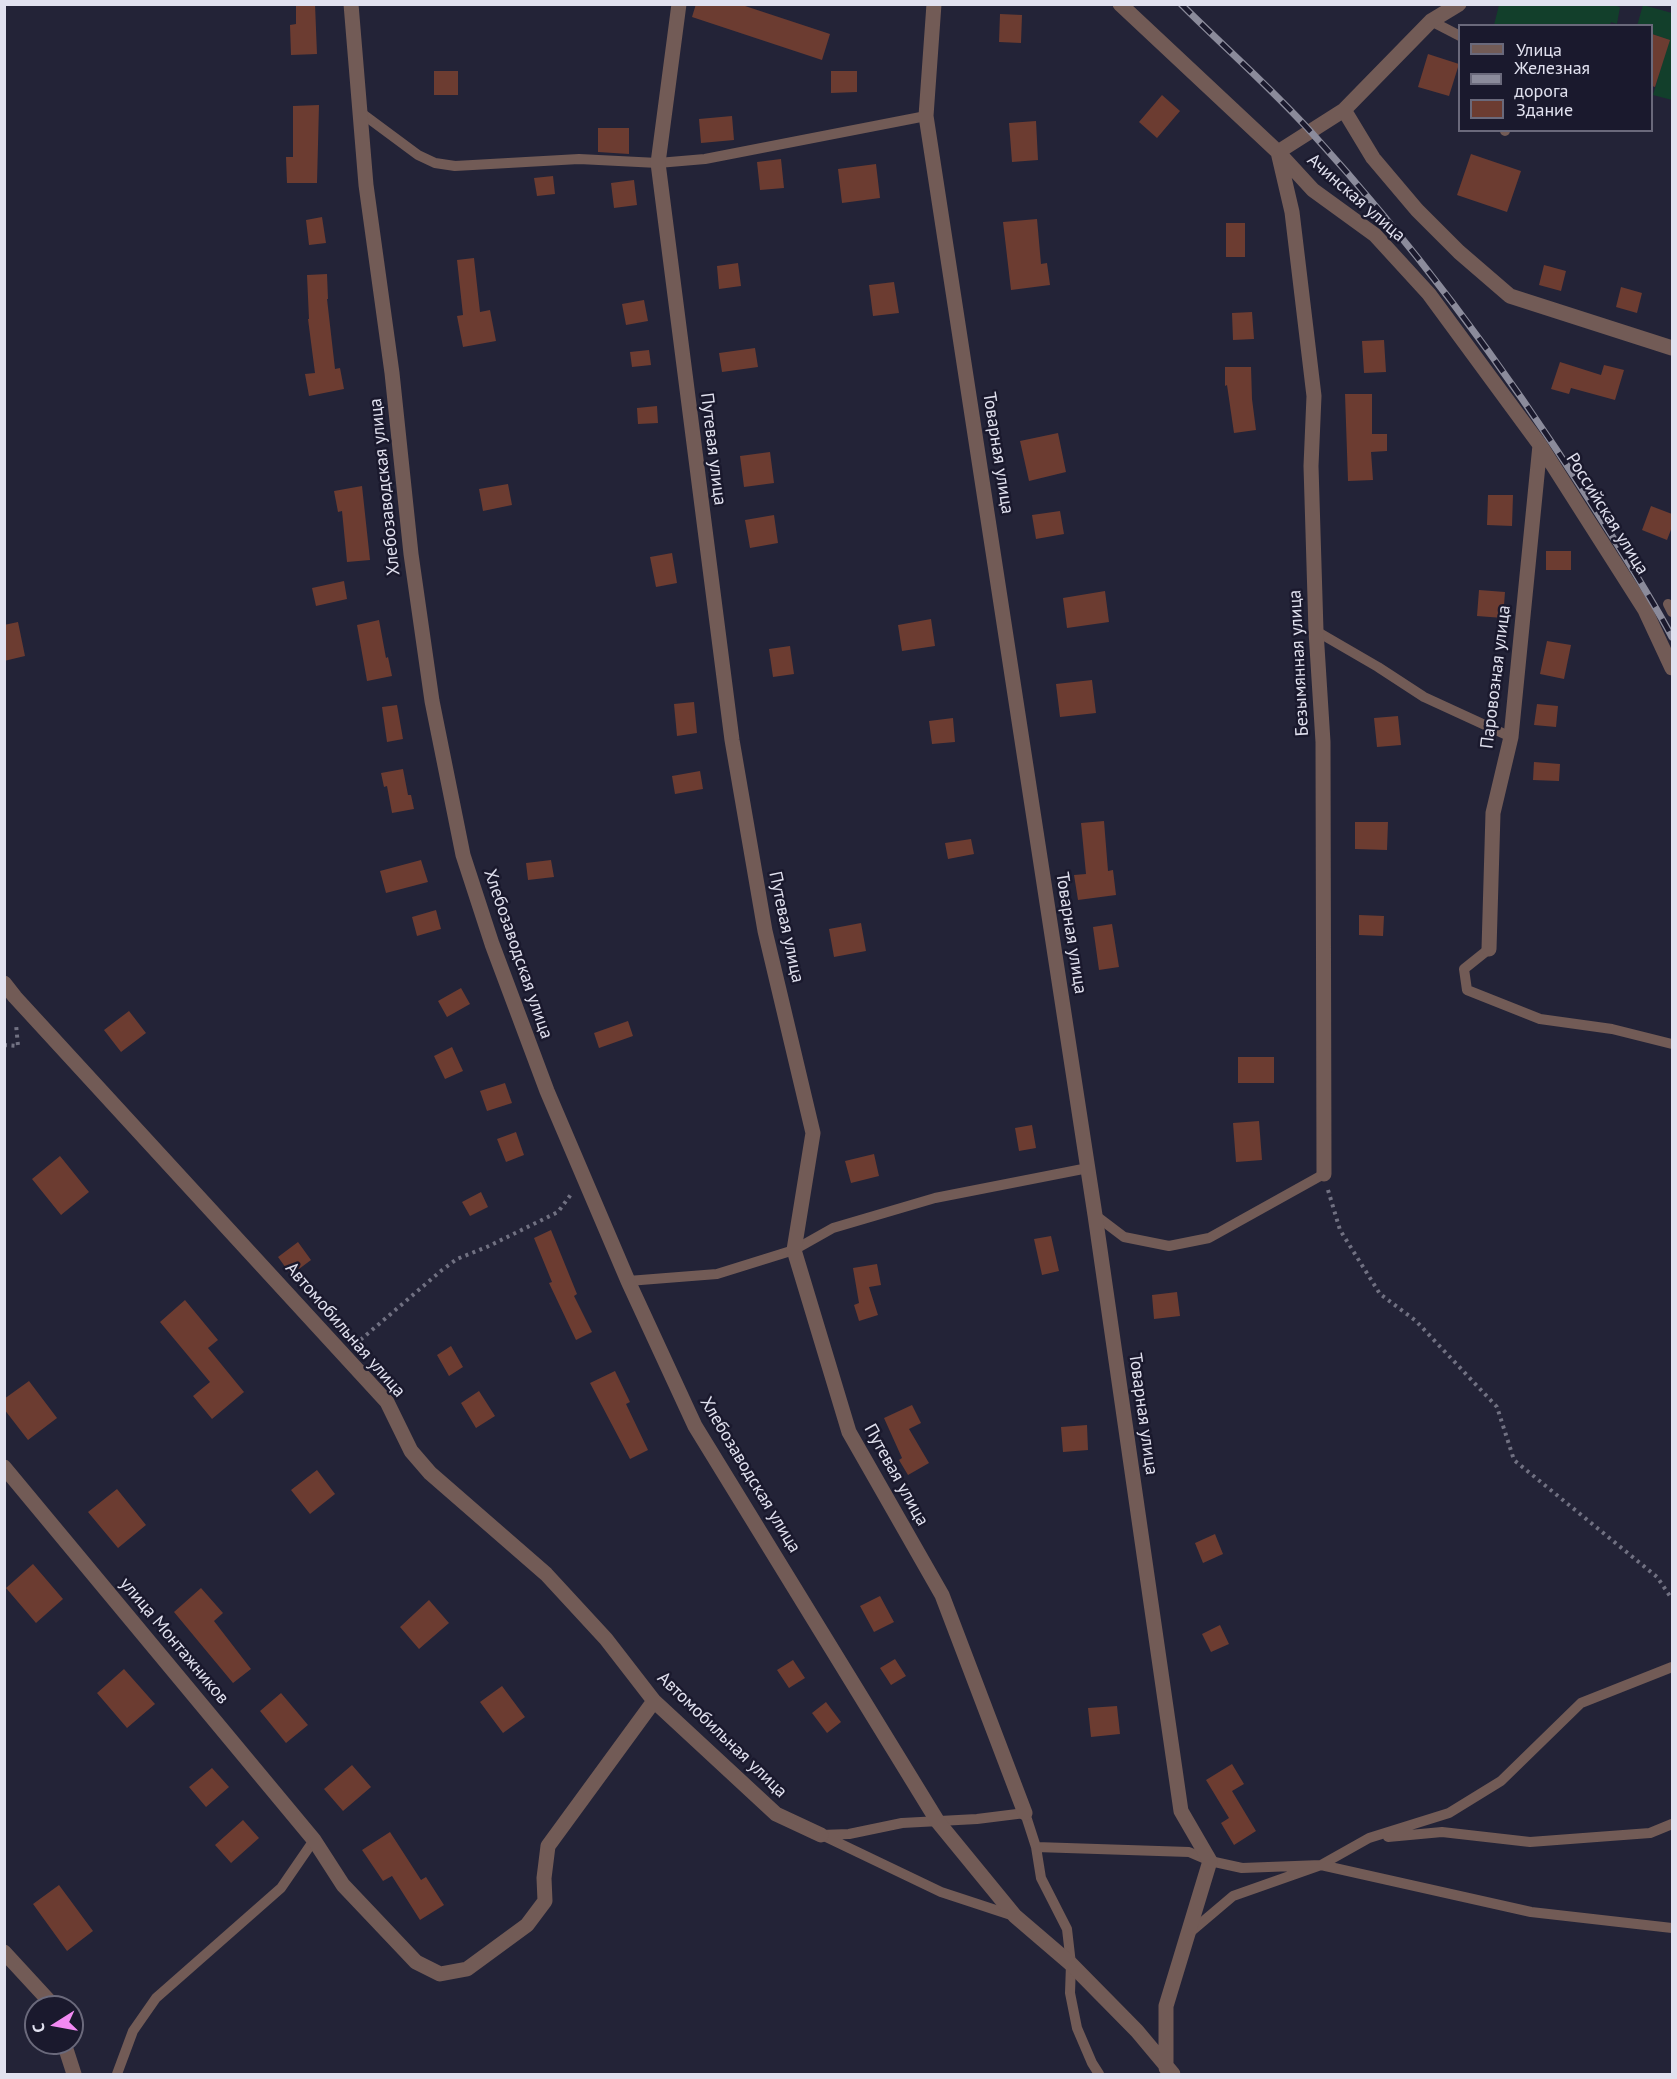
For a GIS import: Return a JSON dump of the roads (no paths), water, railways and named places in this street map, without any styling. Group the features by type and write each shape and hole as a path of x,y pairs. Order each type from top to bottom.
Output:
{"street":[{"name":"Хлебозаводская улица","path":"351,4 366,185 392,373 411,554 432,701 463,855 507,986 547,1091 628,1281 695,1426 938,1822 1015,1916 1071,1964 1137,2031 1169,2072"},
{"name":"Путевая улица","path":"679,4 658,163 732,740 765,931 813,1133 794,1250 849,1432 942,1595 1025,1813"},
{"name":"Товарная улица","path":"934,4 926,116 1088,1168 1180,1811 1210,1861"},
{"name":"Ачинская улица","path":"1120,4 1278,152 1313,190 1375,235 1429,294 1540,445"},
{"path":"1278,152 1344,110 1431,21 1459,4"},
{"name":"Ачинская улица","path":"1344,110 1373,158 1417,210 1459,252 1510,296 1672,348"},
{"name":"Безымянная улица","path":"1278,152 1292,212 1314,396 1311,466 1316,632 1323,742 1324,1174"},
{"name":"Российская улица","path":"1540,445 1645,610 1672,669"},
{"name":"Паровозная улица","path":"1489,949 1493,813 1511,737 1540,445"},
{"name":"Автомобильная улица","path":"4,983 387,1402 411,1450 430,1473 546,1574 606,1639 654,1701 776,1814 821,1835"},
{"name":"улица Монтажников","path":"4,1467 314,1840 343,1885 416,1962 440,1974 467,1970 527,1925 545,1901 544,1878 548,1846 654,1701"},
{"path":"1169,2072 1166,2006 1210,1861"},
{"path":"4,1952 44,1995"},
{"path":"68,2055 74,2074"}],"lane":[{"path":"1431,21 1458,35"},
{"path":"360,112 418,155 435,163 455,166 579,159 658,163 705,159 926,116"},
{"path":"1316,632 1378,667 1424,697 1511,737"},
{"path":"1489,949 1464,969 1467,990 1539,1019 1612,1029 1672,1044"},
{"path":"628,1281 717,1274 794,1250 833,1228 935,1198 1088,1168"},
{"path":"1095,1215 1124,1237 1169,1245 1179,1244 1209,1238 1324,1174"},
{"path":"1187,1935 1233,1896 1321,1865 1369,1838 1449,1813 1502,1781 1581,1703 1672,1667"},
{"path":"821,1835 849,1834 902,1823 938,1822 1025,1813 1036,1847 1041,1878 1067,1929 1071,1964 1070,1993 1077,2028 1099,2074"},
{"path":"1369,1838 1442,1832 1530,1842 1650,1833 1672,1824"},
{"path":"821,1835 941,1892 1015,1916"},
{"path":"117,2074 133,2031 156,1998 281,1888 314,1840"},
{"path":"1036,1847 1189,1852 1210,1861 1242,1868 1321,1865 1531,1912 1672,1928"}],"railway":[{"path":"1181,4 1311,132 1387,219 1458,310 1558,452 1653,602 1672,637"}]}
